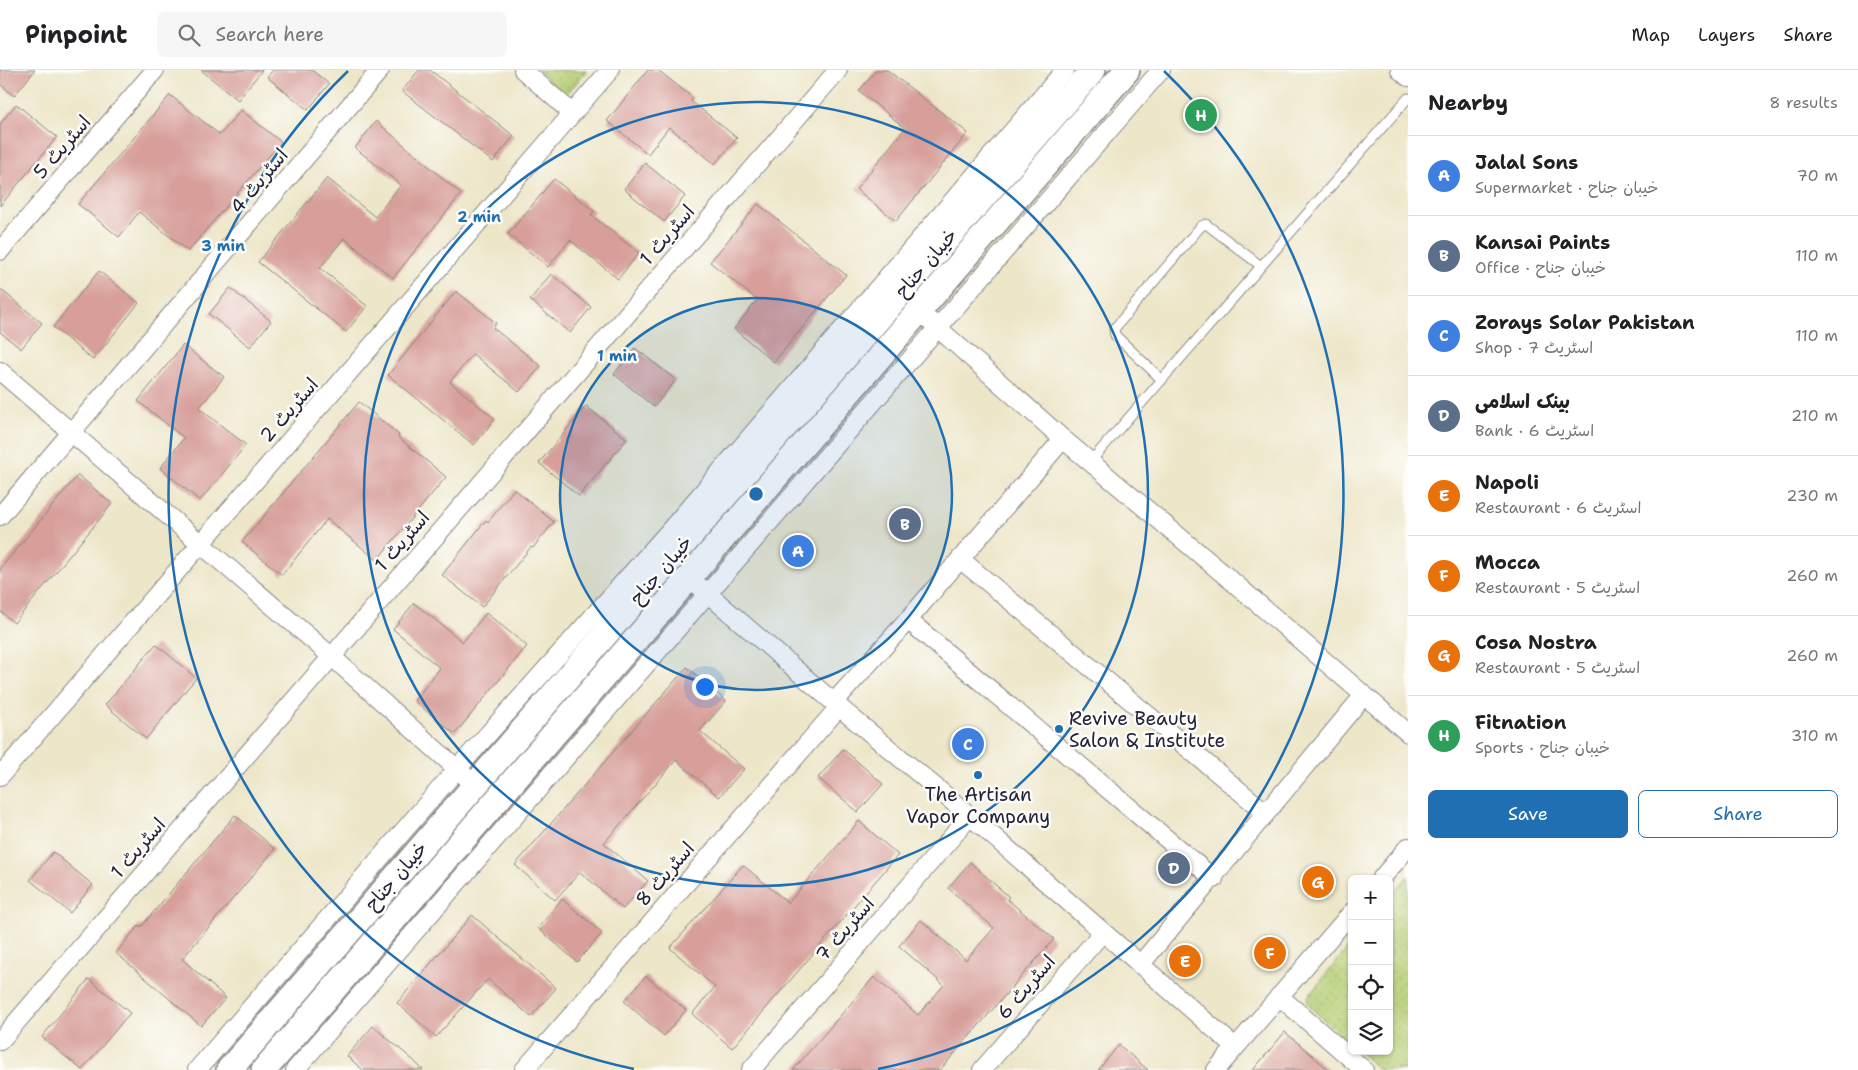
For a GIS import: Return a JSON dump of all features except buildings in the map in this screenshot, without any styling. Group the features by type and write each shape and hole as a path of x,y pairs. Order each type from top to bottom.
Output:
{"main road":[{"name":"خیبان جناح","path":"229,1070 466,777 1093,70"},
{"name":"خیبان جناح","path":"264,1070 699,586 918,311 1127,70"}],"street":[{"name":"اسٹریٹ 5","path":"0,251 156,70"},
{"name":"اسٹریٹ 4","path":"0,516 380,70"},
{"path":"523,70 572,113"},
{"name":"اسٹریٹ 2","path":"0,776 610,70"},
{"name":"اسٹریٹ 1","path":"0,1042 838,70"},
{"path":"197,1070 466,777 671,529 1065,70"},
{"path":"295,1070 699,586 939,328 1161,70"},
{"path":"1400,70 1408,77"},
{"path":"918,311 1062,439 1091,461 1408,734"},
{"path":"0,371 331,656 466,777"},
{"name":"اسٹریٹ 8","path":"524,1070 1062,439"},
{"path":"960,559 1266,813"},
{"path":"699,586 970,816 1235,1047"},
{"path":"908,620 1214,879"},
{"path":"1140,965 1214,879 1266,813 1364,696"},
{"name":"اسٹریٹ 7","path":"751,1070 970,816"},
{"path":"1384,875 1408,847"},
{"path":"1216,1070 1348,917"},
{"name":"اسٹریٹ 6","path":"982,1070 1103,932"},
{"path":"1279,996 1364,1070"}],"lane":[{"path":"1091,461 1408,98"},
{"path":"1162,380 1115,335 1114,329 1201,226 1206,224 1261,266"}],"green space":[{"path":"537,70 587,70 565,96"},
{"path":"1408,876 1408,1070 1379,1070 1362,1055 1393,1055 1393,894"},
{"path":"1348,948 1348,1041 1311,1008 1307,1001 1309,995"}],"place":[{"name":"Fitnation","path":"1201,115"},
{"name":"Kansai Paints","path":"905,524"},
{"name":"Jalal Sons","path":"798,551"},
{"name":"Revive Beauty Salon & Institute","path":"1059,729"},
{"name":"Zorays Solar Pakistan","path":"968,744"},
{"name":"The Artisan Vapor Company","path":"978,775"},
{"name":"بینک اسلامی","path":"1174,868"},
{"name":"Cosa Nostra","path":"1318,882"},
{"name":"Mocca","path":"1270,953"},
{"name":"Napoli","path":"1185,961"}]}
